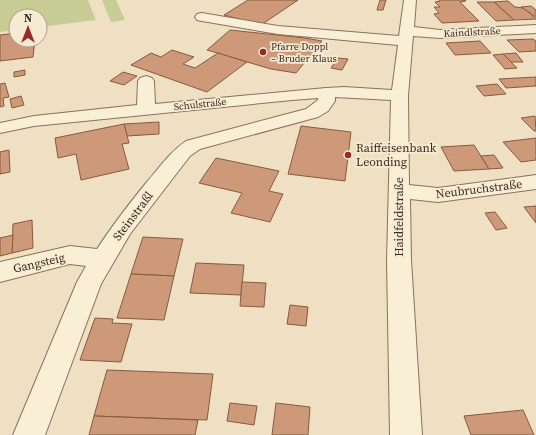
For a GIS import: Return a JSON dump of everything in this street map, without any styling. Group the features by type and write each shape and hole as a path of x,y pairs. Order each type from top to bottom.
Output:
{"street":[{"name":"Haidfeldstraße","path":"406,435 398,260 400,96 410,0"},
{"name":"Kaindlstraße","path":"202,17 236,26 407,36 536,29"},
{"path":"146,81 146,109"},
{"name":"Schulstraße","path":"0,128 34,121 146,109 326,93 363,92 400,96"},
{"name":"Steinstraßl","path":"28,435 89,282 122,228 183,152 193,145 206,140 312,113 322,107 327,101 326,93"},
{"name":"Neubruchstraße","path":"399,191 438,195 536,182"},
{"name":"Gangsteig","path":"0,272 70,255 102,259"}],"green space":[{"path":"0,0 88,0 96,20 48,26 48,8 8,8 8,31 0,32"},
{"path":"102,0 116,0 125,20 111,22"}],"building":[{"path":"248,0 298,0 261,25 224,15"},
{"path":"380,0 386,0 383,10 377,10"},
{"path":"439,0 465,0 466,1 460,2 479,21 442,23 434,14 439,13 434,7 440,7 435,2 440,1"},
{"path":"508,1 515,7 524,8 536,19 514,20 494,2"},
{"path":"477,2 494,2 514,20 496,21"},
{"path":"531,6 536,10 536,17 521,7"},
{"name":"Pfarre Doppl – Bruder Klaus","path":"230,30 322,41 296,73 271,69 207,50"},
{"path":"8,34 8,48 34,48 33,57 0,61 0,35"},
{"path":"533,39 536,41 536,51 519,52 507,40"},
{"path":"480,41 491,53 455,55 446,43"},
{"path":"172,50 194,57 183,64 195,68 218,53 247,62 207,92 131,65 151,53 161,57"},
{"path":"516,53 523,62 511,62 503,54"},
{"path":"503,54 517,68 505,69 493,55"},
{"path":"338,58 348,59 342,70 331,68"},
{"path":"25,70 25,75 14,77 14,72"},
{"path":"123,72 137,76 124,85 110,81"},
{"path":"536,77 536,86 506,88 499,79"},
{"path":"5,83 9,97 3,98 4,106 0,107 0,84"},
{"path":"497,84 506,94 484,96 476,86"},
{"path":"21,96 24,105 12,108 10,99"},
{"path":"535,116 536,131 534,131 521,118"},
{"path":"159,122 159,134 127,136 124,124"},
{"path":"124,124 129,143 122,144 129,169 81,180 76,154 58,158 55,138"},
{"path":"301,126 351,132 345,181 288,174"},
{"path":"536,138 536,160 521,162 503,142"},
{"path":"474,145 489,169 454,171 441,147"},
{"path":"9,150 10,172 0,174 0,152"},
{"path":"494,155 503,168 489,169 481,156"},
{"path":"216,158 279,171 269,191 283,194 270,222 231,213 242,193 199,183"},
{"path":"536,206 536,223 524,207"},
{"path":"495,212 507,228 496,230 485,213"},
{"path":"32,220 33,248 12,253 13,224"},
{"path":"13,235 12,253 0,256 0,238"},
{"path":"143,237 183,239 174,276 131,274"},
{"path":"196,263 244,265 241,295 190,293"},
{"path":"131,274 174,276 164,320 117,318"},
{"path":"242,282 266,283 264,307 240,306"},
{"path":"290,305 308,307 306,326 287,324"},
{"path":"95,318 113,319 112,323 132,324 121,362 80,360"},
{"path":"107,370 213,374 207,420 94,416"},
{"path":"230,403 257,406 254,425 227,421"},
{"path":"276,403 310,407 308,435 272,435"},
{"path":"523,410 534,435 471,435 464,416"},
{"path":"94,416 198,420 195,435 89,435"}],"place":[{"name":"Pfarre Doppl – Bruder Klaus","path":"263,52"},
{"name":"Raiffeisenbank Leonding","path":"348,155"}]}
